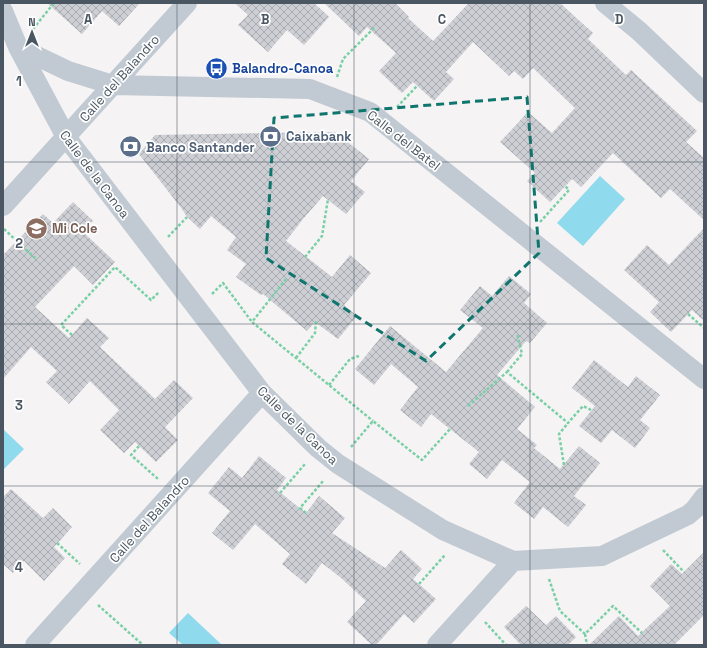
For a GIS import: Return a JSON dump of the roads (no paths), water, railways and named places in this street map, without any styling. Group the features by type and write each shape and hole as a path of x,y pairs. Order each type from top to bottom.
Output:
{"street":[{"name":"Calle del Balandro","path":"3,206 187,3"},
{"path":"606,3 639,31 704,93"},
{"name":"Calle de la Canoa","path":"3,11 18,47 66,137 262,393 318,448 338,464 443,530 513,561 602,556 688,515 695,509 704,497"},
{"name":"Calle del Batel","path":"18,47 68,71 113,85 310,89 370,112 704,379"},
{"name":"Calle del Balandro","path":"35,645 262,393"},
{"path":"437,645 513,561"}],"water":[{"path":"600,176 625,199 583,246 557,223"},
{"path":"3,429 24,449 4,469 3,468"},
{"path":"188,613 222,645 183,645 169,633"}],"place":[{"name":"Balandro-Canoa","path":"216,68"},
{"name":"Caixabank","path":"271,136"},
{"name":"Banco Santander","path":"131,147"},
{"name":"Mi Cole","path":"37,228"}]}
